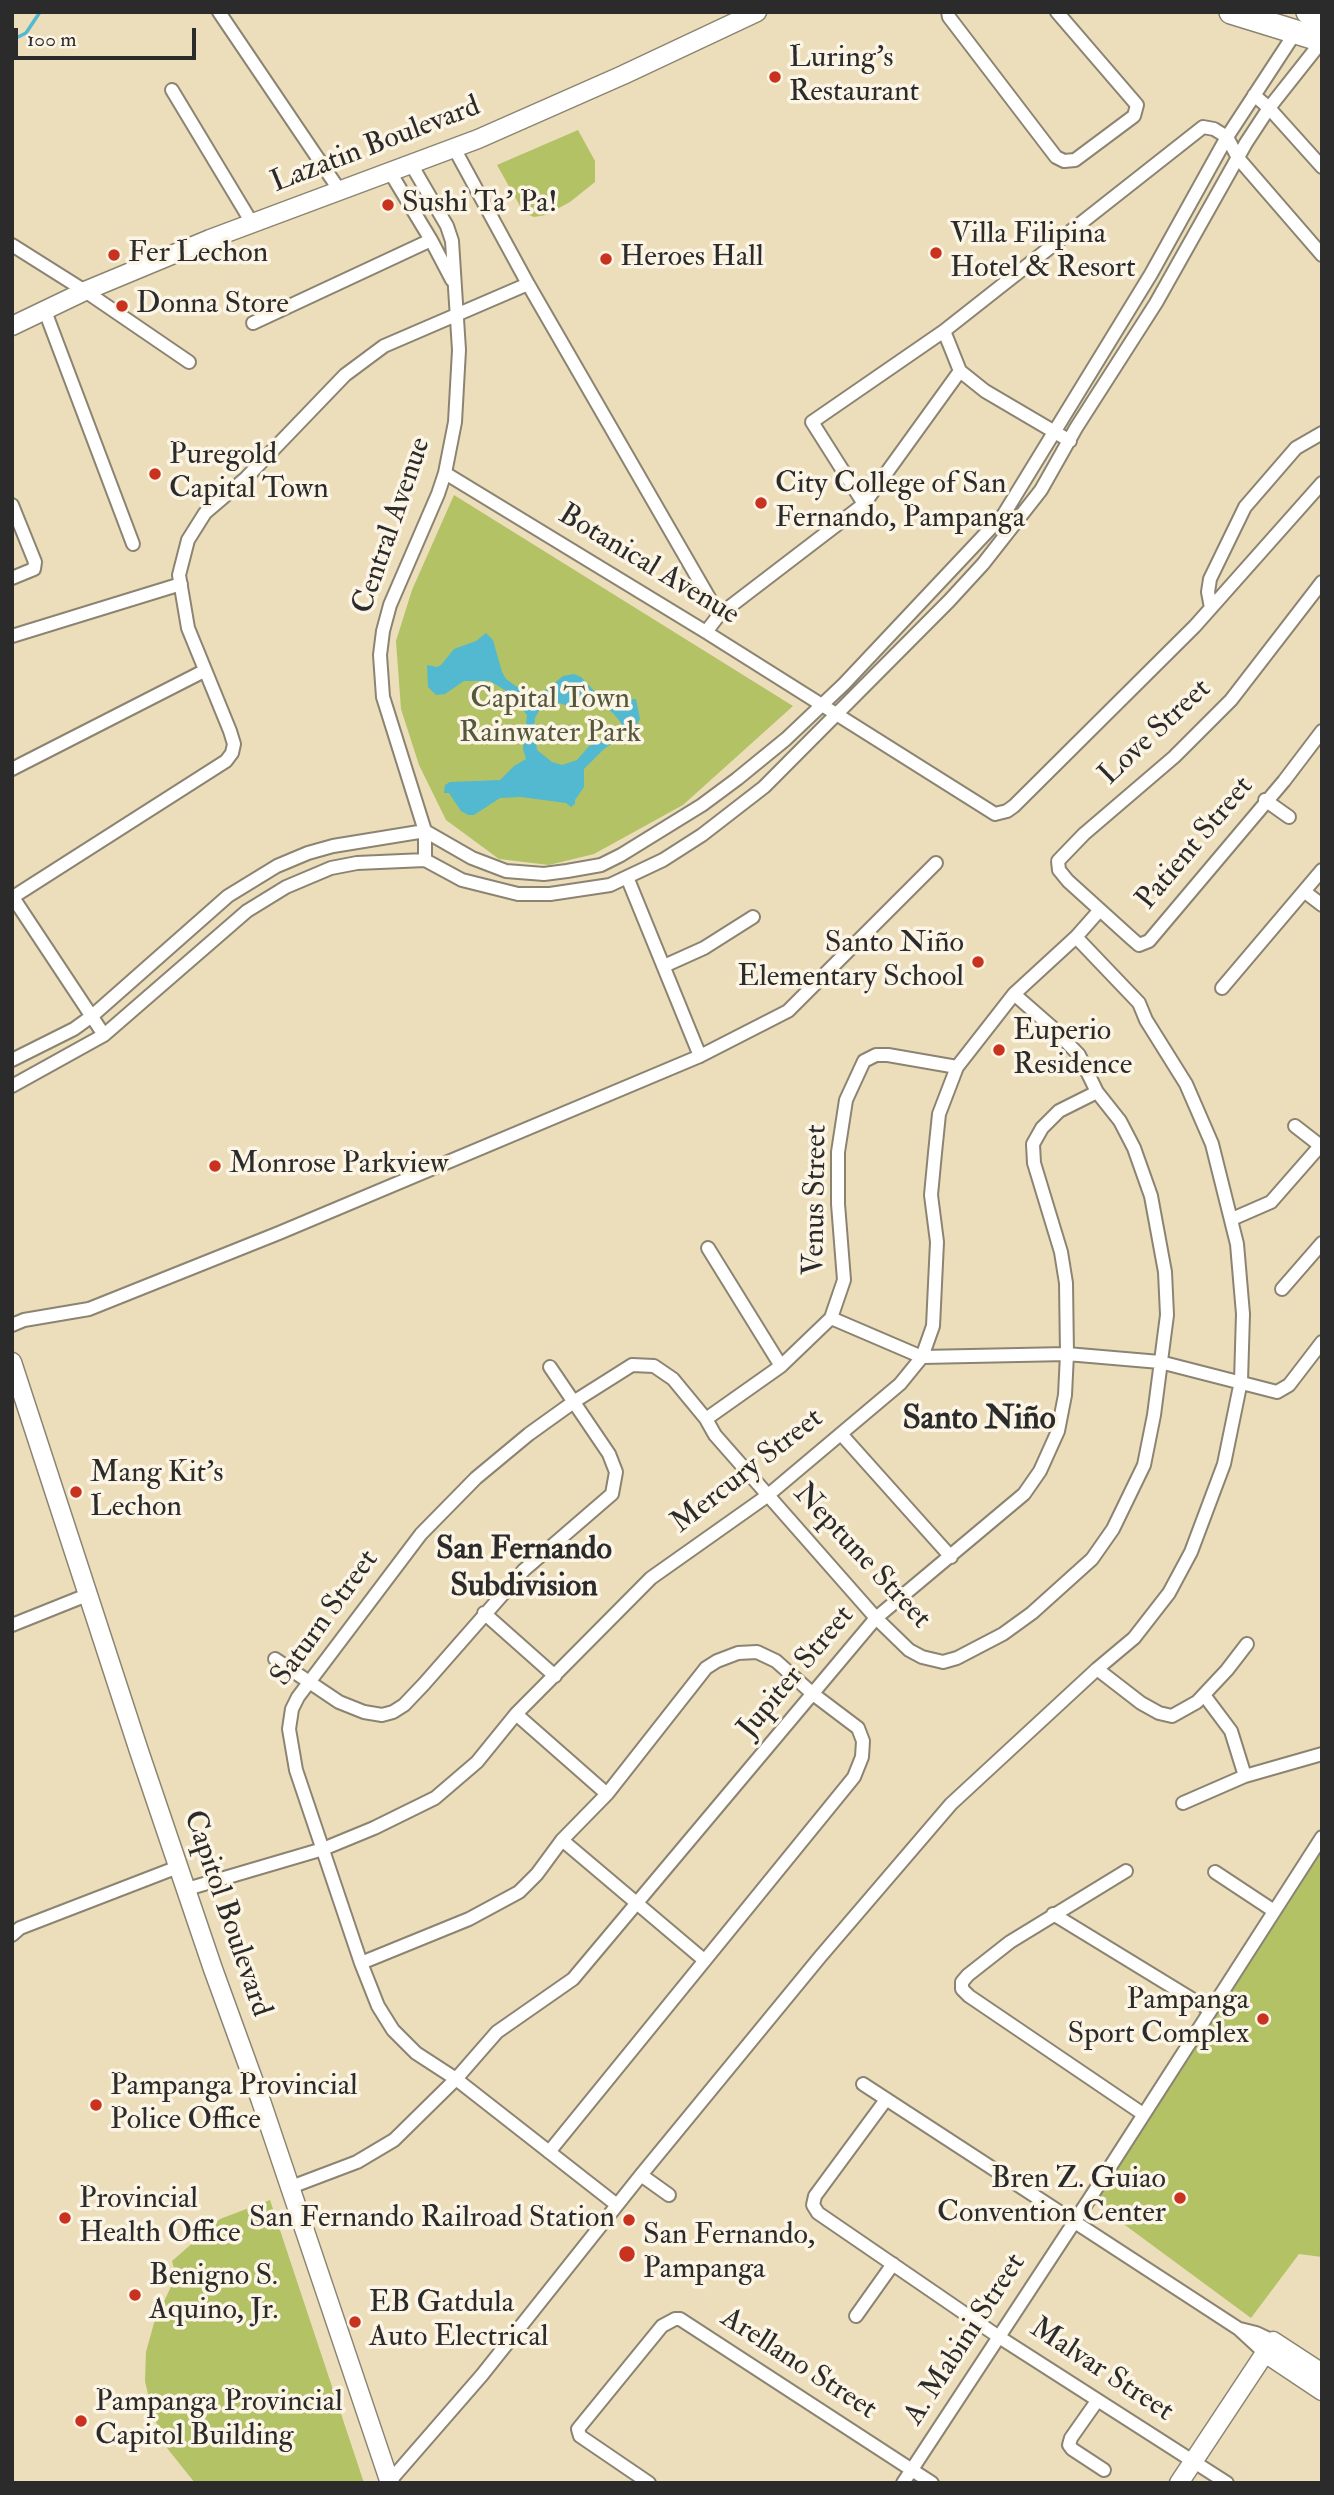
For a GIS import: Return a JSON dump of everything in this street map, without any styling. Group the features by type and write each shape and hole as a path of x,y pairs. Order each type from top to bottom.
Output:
{"highway":[{"path":"1231,12 1322,41"},
{"path":"1308,12 1321,14"},
{"path":"1272,13 1322,29"}],"main road":[{"name":"Lazatin Boulevard","path":"12,326 85,291 252,223 454,148 623,75 757,12"},
{"name":"Capitol Boulevard","path":"12,1362 19,1409 88,1595 178,1867 291,2187 389,2482"},
{"path":"1269,2347 1322,2373"},
{"path":"1269,2347 1322,2390"},
{"path":"1179,2483 1269,2347"}],"street":[{"path":"219,12 340,191"},
{"path":"948,12 949,17 1056,157 1064,161 1075,160 1134,116 1137,105 1057,12"},
{"path":"12,1060 74,1029 92,1016 228,896 269,871 308,853 333,846 425,831 472,859 506,871 544,874 601,865 702,805 764,758 871,657 1004,514 1151,274 1227,137 1295,33"},
{"path":"12,1086 104,1035 247,911 286,887 331,868 357,863 425,860 463,880 518,894 579,891 610,885 663,860 702,835 764,787 983,564 1041,490 1156,303 1269,108 1322,41"},
{"path":"172,90 252,223"},
{"path":"1254,95 1322,167"},
{"path":"864,504 812,422 944,331 1203,127 1214,129 1227,137 1238,158 1322,256"},
{"path":"454,148 528,284 719,615"},
{"name":"Central Avenue","path":"411,164 447,226 452,240 457,314 458,377 455,422 445,472 390,605 380,655 380,676 387,714 425,831 425,860"},
{"name":"Central Avenue","path":"390,172 431,240 455,287"},
{"path":"253,323 431,240"},
{"path":"12,245 189,362"},
{"path":"104,1035 13,897 226,761 234,744 188,628 179,575 188,540 205,513 246,478 345,375 384,345 528,284"},
{"path":"46,311 133,544"},
{"path":"944,331 960,371 985,391 1070,441"},
{"path":"706,632 719,615 864,504 960,371"},
{"path":"1211,608 1208,592 1210,579 1245,507 1296,448 1322,433"},
{"name":"Botanical Avenue","path":"445,472 995,814 1014,806 1211,608"},
{"path":"1211,608 1322,483"},
{"path":"12,505 35,562 34,569 12,578"},
{"name":"Love Street","path":"1099,911 1068,881 1059,870 1058,861 1084,834 1174,757 1231,700 1322,582"},
{"path":"12,636 181,584"},
{"path":"12,769 204,671"},
{"name":"Patient Street","path":"1099,911 1139,944 1149,941 1322,731"},
{"path":"1265,800 1289,817"},
{"path":"12,1325 24,1320 89,1309 291,1228 701,1056 788,1011 936,863"},
{"path":"1222,988 1322,870"},
{"path":"627,877 701,1056"},
{"path":"1305,892 1322,905"},
{"name":"Mercury Street","path":"187,1889 323,1849 435,1798 477,1762 516,1714 651,1578 767,1496 900,1384 922,1357 933,1326 937,1242 931,1195 939,1114 957,1067 1014,994 1076,937 1099,911"},
{"path":"664,966 704,948 753,917"},
{"path":"389,2482 482,2375 641,2175 820,1957 951,1804 1134,1638 1169,1593 1191,1552 1224,1464 1241,1381 1240,1264 1232,1219 1212,1144 1186,1084 1146,1020 1139,1003 1076,937"},
{"name":"Neptune Street","path":"767,1496 876,1618 909,1650 922,1657 943,1662 957,1658 1003,1634 1062,1588 1092,1559 1129,1502 1144,1465 1154,1415 1167,1315 1165,1272 1151,1196 1134,1148 1119,1121 1097,1092 1079,1055 1014,994"},
{"name":"Venus Street","path":"705,1419 781,1366 831,1318 844,1280 838,1204 838,1152 846,1100 864,1061 876,1055 957,1067"},
{"name":"Jupiter Street","path":"291,2187 357,2162 394,2140 456,2080 497,2032 573,1979 876,1618 1024,1493 1040,1471 1058,1431 1065,1395 1068,1354 1066,1283 1054,1225 1034,1163 1033,1144 1042,1128 1059,1111 1097,1092"},
{"path":"1232,1219 1271,1202 1321,1146 1295,1126"},
{"path":"1282,1289 1322,1243"},
{"path":"708,1248 781,1366"},
{"path":"831,1318 922,1357 1068,1354 1160,1362 1277,1392 1283,1389 1322,1342"},
{"name":"Saturn Street","path":"617,2205 456,2080 416,2053 393,2030 378,2006 361,1963 296,1770 289,1729 292,1709 309,1681 421,1534 476,1478 529,1434 632,1365 654,1366 673,1379 715,1435 767,1496"},
{"path":"275,1659 339,1702 364,1712 382,1715 393,1712 404,1705 424,1684 524,1570 612,1494 616,1472 609,1454 550,1367"},
{"path":"841,1434 950,1557"},
{"path":"12,1625 88,1595"},
{"path":"484,1613 555,1676"},
{"path":"1097,1669 1141,1703 1159,1713 1172,1716 1186,1710 1204,1695 1247,1644"},
{"path":"361,1963 500,1905 519,1892 537,1874 562,1840 607,1794 706,1668 717,1661 738,1653 757,1652 776,1661 813,1694 858,1728 863,1741 862,1757 854,1777 549,2152"},
{"path":"1204,1695 1231,1731 1245,1776"},
{"path":"516,1714 607,1794"},
{"path":"1182,1803 1245,1776 1322,1754"},
{"name":"A. Mabini Street","path":"903,2483 1322,1837"},
{"path":"562,1840 704,1960"},
{"path":"12,1935 20,1927 178,1867"},
{"path":"1126,1871 1010,1942 968,1975 962,1982 962,1989 968,1996 1143,2114"},
{"path":"1215,1872 1275,1911"},
{"path":"1053,1914 1210,2010"},
{"path":"863,2084 885,2101 1239,2329 1256,2333 1269,2347"},
{"name":"Malvar Street","path":"885,2101 815,2196 813,2205 818,2213 999,2337 1227,2483"},
{"path":"641,2175 669,2195"},
{"path":"856,2316 893,2264"},
{"name":"Arellano Street","path":"649,2483 589,2443 578,2432 662,2326 670,2320 680,2319 932,2483"},
{"path":"1097,2401 1069,2445 1104,2470"}],"green space":[{"path":"578,130 595,161 595,182 570,202 546,215 534,217 524,213 497,165"},
{"name":"Capital Town Rainwater Park","path":"454,495 793,706 683,805 594,854 549,865 499,859 446,820 419,765 401,709 396,641 412,590"},
{"name":"Pampanga Sport Complex","path":"1322,1841 1322,2257 1299,2254 1251,2318 1087,2197"},
{"path":"270,2200 364,2483 195,2483 163,2443 151,2407 145,2381 146,2352 154,2323 176,2276 172,2261 220,2219"}],"water":[{"path":"486,633 493,640 506,679 527,694 542,693 563,676 574,674 581,677 602,699 629,703 636,699 640,719 635,727 604,749 584,769 584,787 571,807 566,803 521,797 500,798 474,815 468,815 461,811 449,793 444,793 445,785 450,782 500,780 526,759 523,749 527,715 508,692 490,681 464,681 445,694 436,695 428,687 427,665 437,667 454,649 476,641","holes":["555,702 572,707 597,702 613,713 621,727 604,740 589,746 577,760 562,765 552,762 537,750 535,718 543,704"]}],"waterway":[{"path":"12,40 26,33 40,12"}],"place":[{"name":"Luring's Restaurant","path":"775,77"},
{"name":"Sushi Ta' Pa!","path":"388,205"},
{"name":"Villa Filipina Hotel & Resort","path":"936,253"},
{"name":"Fer Lechon","path":"114,255"},
{"name":"Heroes Hall","path":"606,259"},
{"name":"Donna Store","path":"122,306"},
{"name":"Puregold Capital Town","path":"155,474"},
{"name":"City College of San Fernando, Pampanga","path":"761,503"},
{"name":"Santo Niño Elementary School","path":"978,962"},
{"name":"Euperio Residence","path":"999,1050"},
{"name":"Monrose Parkview","path":"215,1166"},
{"name":"Mang Kit's Lechon","path":"76,1492"},
{"name":"Pampanga Sport Complex","path":"1263,2019"},
{"name":"Pampanga Provincial Police Office","path":"96,2105"},
{"name":"Bren Z. Guiao Convention Center","path":"1180,2198"},
{"name":"Provincial Health Office","path":"65,2218"},
{"name":"San Fernando Railroad Station","path":"629,2220"},
{"name":"San Fernando, Pampanga","path":"627,2254"},
{"name":"Benigno S. Aquino, Jr.","path":"135,2295"},
{"name":"EB Gatdula Auto Electrical","path":"355,2322"},
{"name":"Pampanga Provincial Capitol Building","path":"81,2421"}],"district":[{"name":"Santo Niño","path":"979,1421"},
{"name":"San Fernando Subdivision","path":"524,1570"}]}
